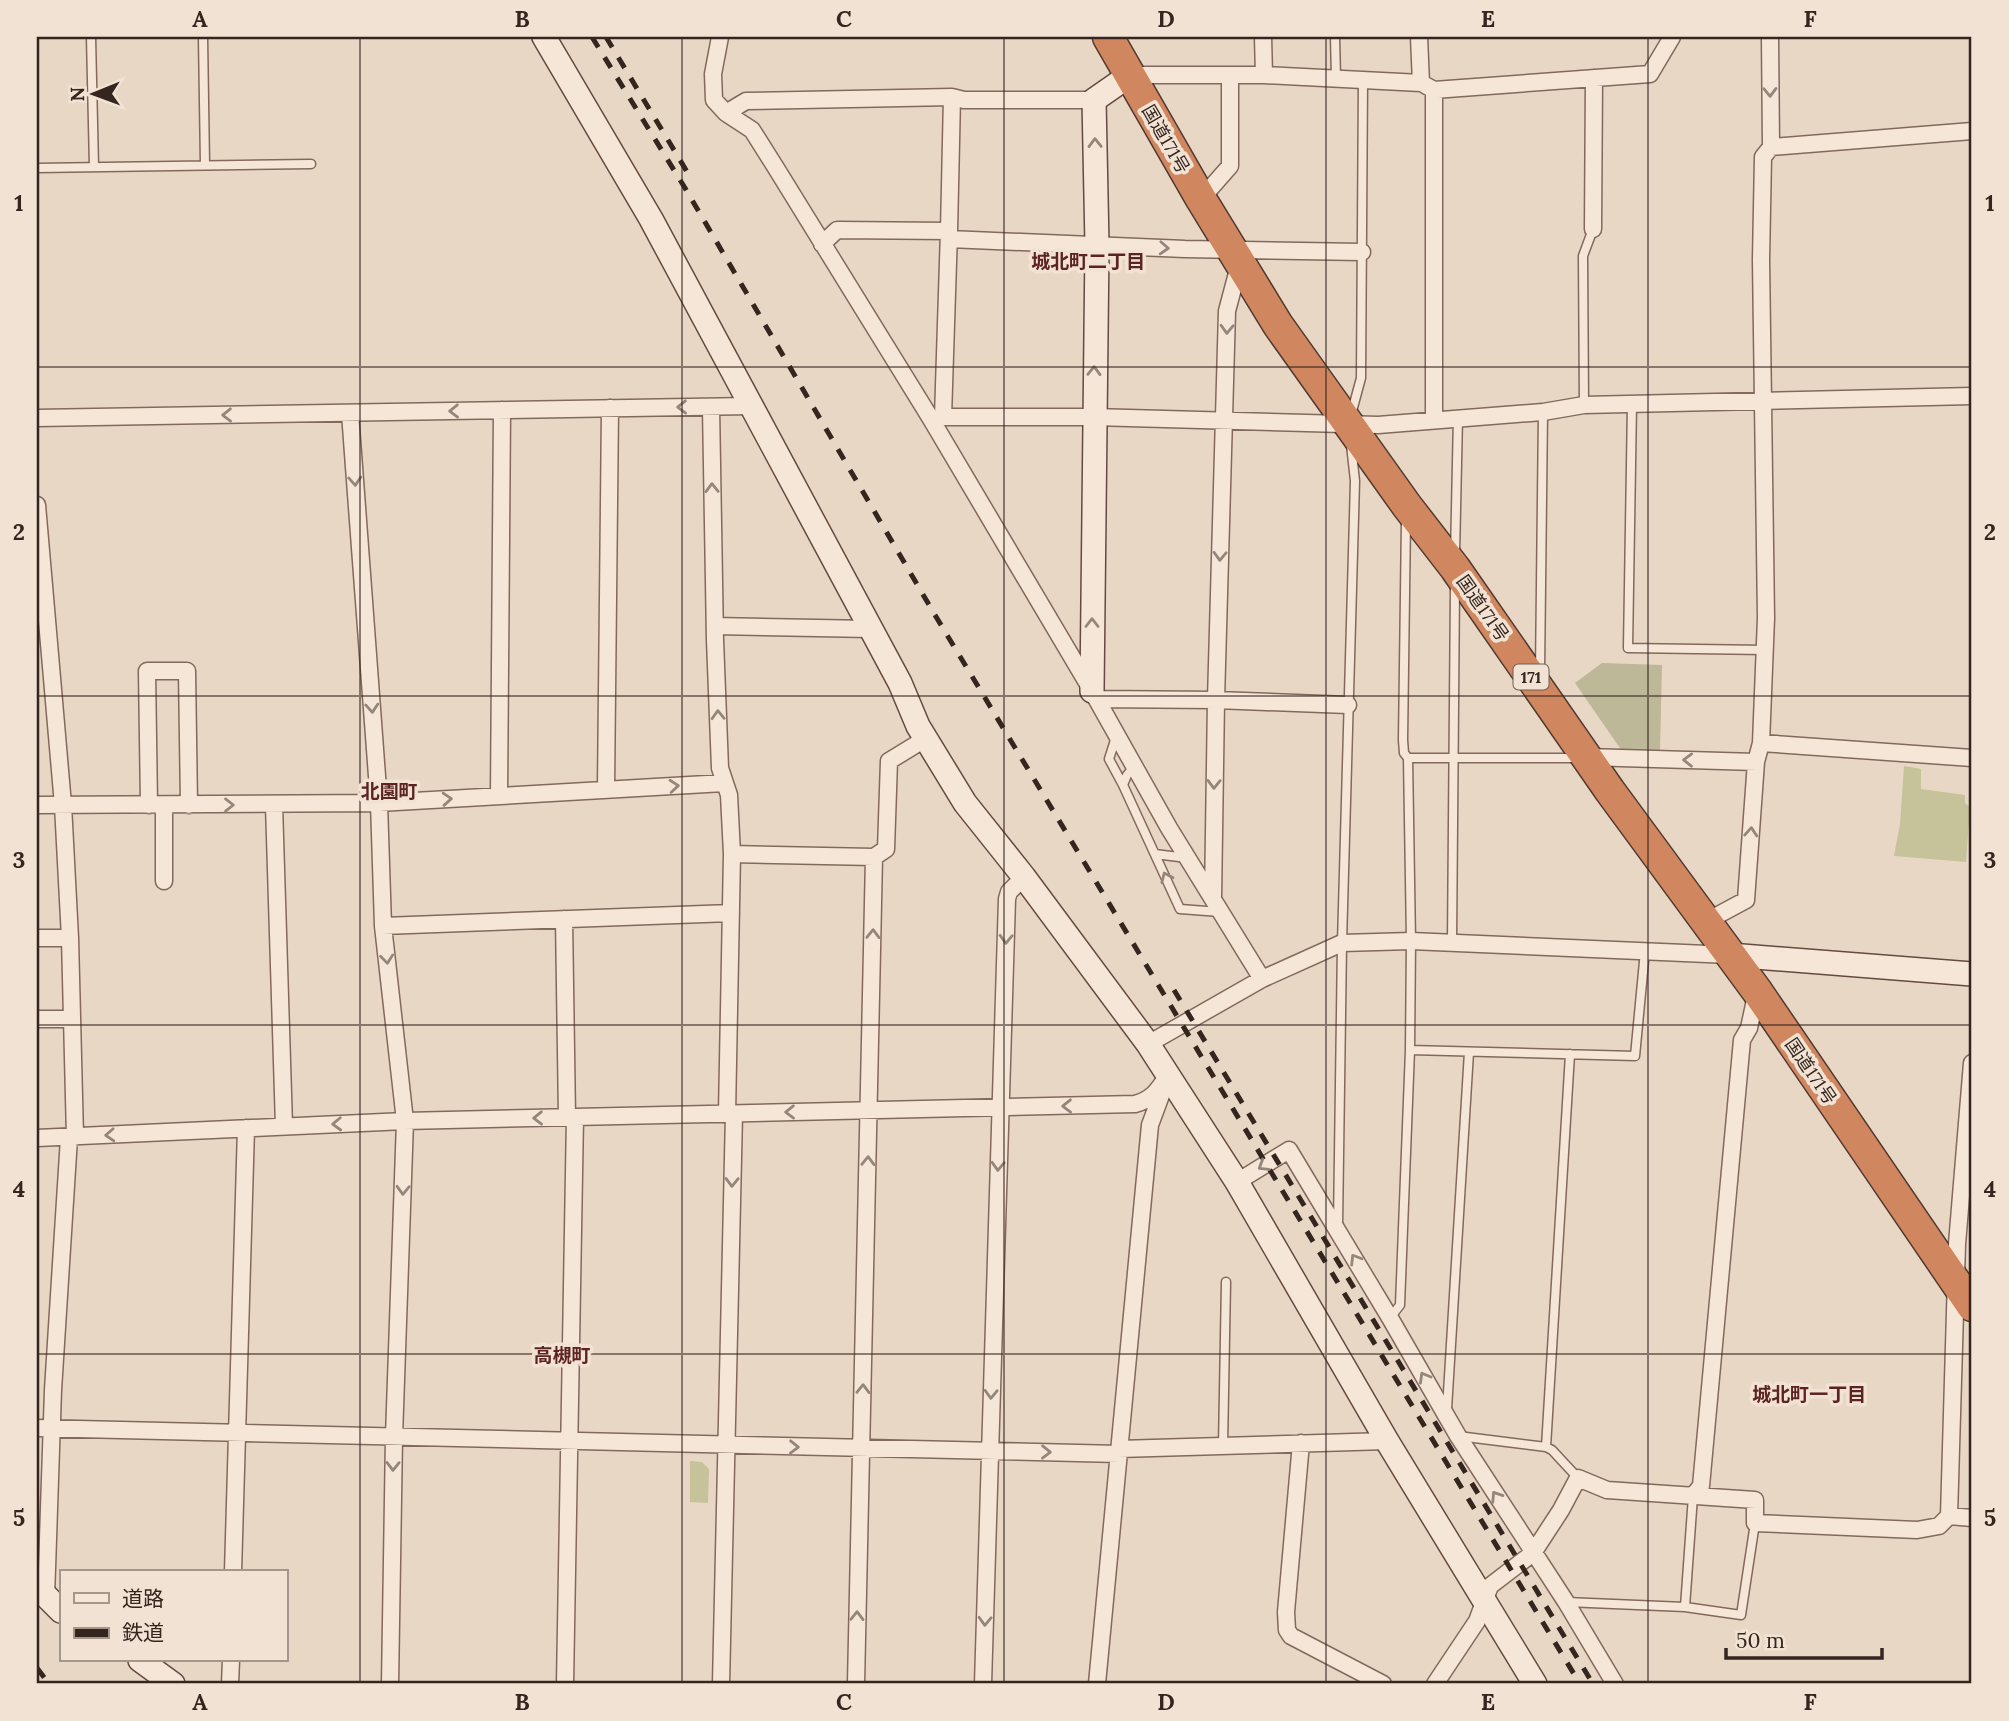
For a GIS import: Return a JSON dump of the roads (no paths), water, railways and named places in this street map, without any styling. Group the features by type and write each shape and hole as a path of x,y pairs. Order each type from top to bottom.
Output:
{"highway":[{"name":"国道171号","path":"1108,37 1201,199 1278,325 1757,991 1972,1306"}],"street":[{"path":"544,37 651,219 900,683 925,739 965,803 1024,877 1148,1044 1237,1182 1387,1441 1535,1684"},
{"path":"720,37 713,74 714,100 726,113 752,130 822,244 937,418 1133,768 1262,979"},
{"path":"1263,37 1265,75"},
{"path":"1419,37 1427,86 1434,419"},
{"path":"726,113 746,101 952,97 964,100 1094,100 1130,75 1265,75 1427,86 1650,74 1672,37"},
{"path":"1707,921 1746,900 1756,762 1761,743 1765,650 1761,260 1763,157 1771,147 1770,37"},
{"path":"1201,199 1230,166 1230,77"},
{"path":"1593,229 1594,78"},
{"path":"937,418 949,235 952,97"},
{"path":"1094,100 1097,245 1093,417 1094,695"},
{"path":"1771,147 1972,131"},
{"path":"822,244 837,230 949,235 1236,256 1362,252"},
{"path":"1217,906 1216,700 1227,311 1236,256"},
{"path":"937,418 1093,417 1378,425 1543,412 1584,405 1972,396"},
{"path":"37,418 750,406"},
{"path":"711,407 720,768 729,795 732,854 731,1114 721,1684"},
{"path":"606,788 610,408"},
{"path":"499,796 502,410"},
{"path":"350,413 379,803 383,926 405,1121 394,1437 390,1684"},
{"path":"37,514 63,805 72,1019 72,1137 53,1390 45,1428 48,1598"},
{"path":"715,626 871,629"},
{"path":"164,881 147,671 187,671 189,805"},
{"path":"1094,695 1348,705"},
{"path":"732,854 874,857 886,849 889,761 925,739"},
{"path":"1761,743 1972,758"},
{"path":"1587,757 1756,762"},
{"path":"37,805 379,803 724,783"},
{"path":"274,805 284,1126"},
{"path":"856,1684 874,857"},
{"path":"983,1684 1007,898 1009,892 1024,877"},
{"path":"383,926 731,913"},
{"path":"564,919 571,1117 565,1684"},
{"path":"37,938 70,938"},
{"path":"1148,1044 1262,979 1342,943 1411,941 1730,955 1972,974"},
{"path":"1693,1496 1701,1486 1742,1040 1749,1028 1757,991"},
{"path":"37,1019 72,1019"},
{"path":"1949,1517 1955,1281 1966,1201 1972,1063"},
{"path":"37,1138 405,1121 1135,1104 1149,1100 1168,1075"},
{"path":"1097,1684 1150,1125 1168,1075"},
{"path":"233,1570 246,1128"},
{"path":"1237,1182 1289,1150 1458,1436 1566,1602 1615,1684"},
{"path":"45,1428 990,1451 1119,1451 1387,1441"},
{"path":"1301,1443 1286,1612 1287,1630 1291,1636 1383,1684"},
{"path":"1435,1684 1477,1621 1490,1586 1533,1553 1578,1478 1607,1490 1755,1500 1755,1523 1917,1531 1938,1526 1949,1517 1972,1518"},
{"path":"143,1662 173,1684"},
{"path":"230,1684 231,1662"}],"lane":[{"path":"91,37 94,167"},
{"path":"203,37 205,165"},
{"path":"1335,37 1336,78"},
{"path":"1338,1232 1342,943 1355,481 1348,423 1361,378 1363,80"},
{"path":"37,168 311,164"},
{"path":"1584,405 1584,256 1593,229"},
{"path":"1632,404 1628,648 1765,650"},
{"path":"1539,689 1543,412"},
{"path":"1452,943 1458,417"},
{"path":"1390,1318 1400,1305 1410,1050 1408,758 1404,753 1403,740 1407,506"},
{"path":"1116,736 1109,759 1180,909 1217,906"},
{"path":"1408,758 1587,757"},
{"path":"1123,786 1133,768"},
{"path":"1155,854 1187,858"},
{"path":"1410,1050 1635,1056 1645,951"},
{"path":"1447,1416 1469,1052"},
{"path":"1546,1447 1570,1054"},
{"path":"1223,1446 1226,1282"},
{"path":"1458,1436 1546,1447 1578,1478"},
{"path":"1685,1607 1693,1496"},
{"path":"1566,1602 1685,1607 1741,1615 1755,1523"}],"railway":[{"path":"592,37 685,188 935,615 1580,1684"},
{"path":"606,37 689,175"},
{"path":"1174,990 1593,1684"},
{"path":"37,1668 49,1684"}],"district":[{"name":"城北町二丁目","path":"1088,261"},
{"name":"北園町","path":"389,791"},
{"name":"高槻町","path":"562,1355"},
{"name":"城北町一丁目","path":"1809,1394"}]}
